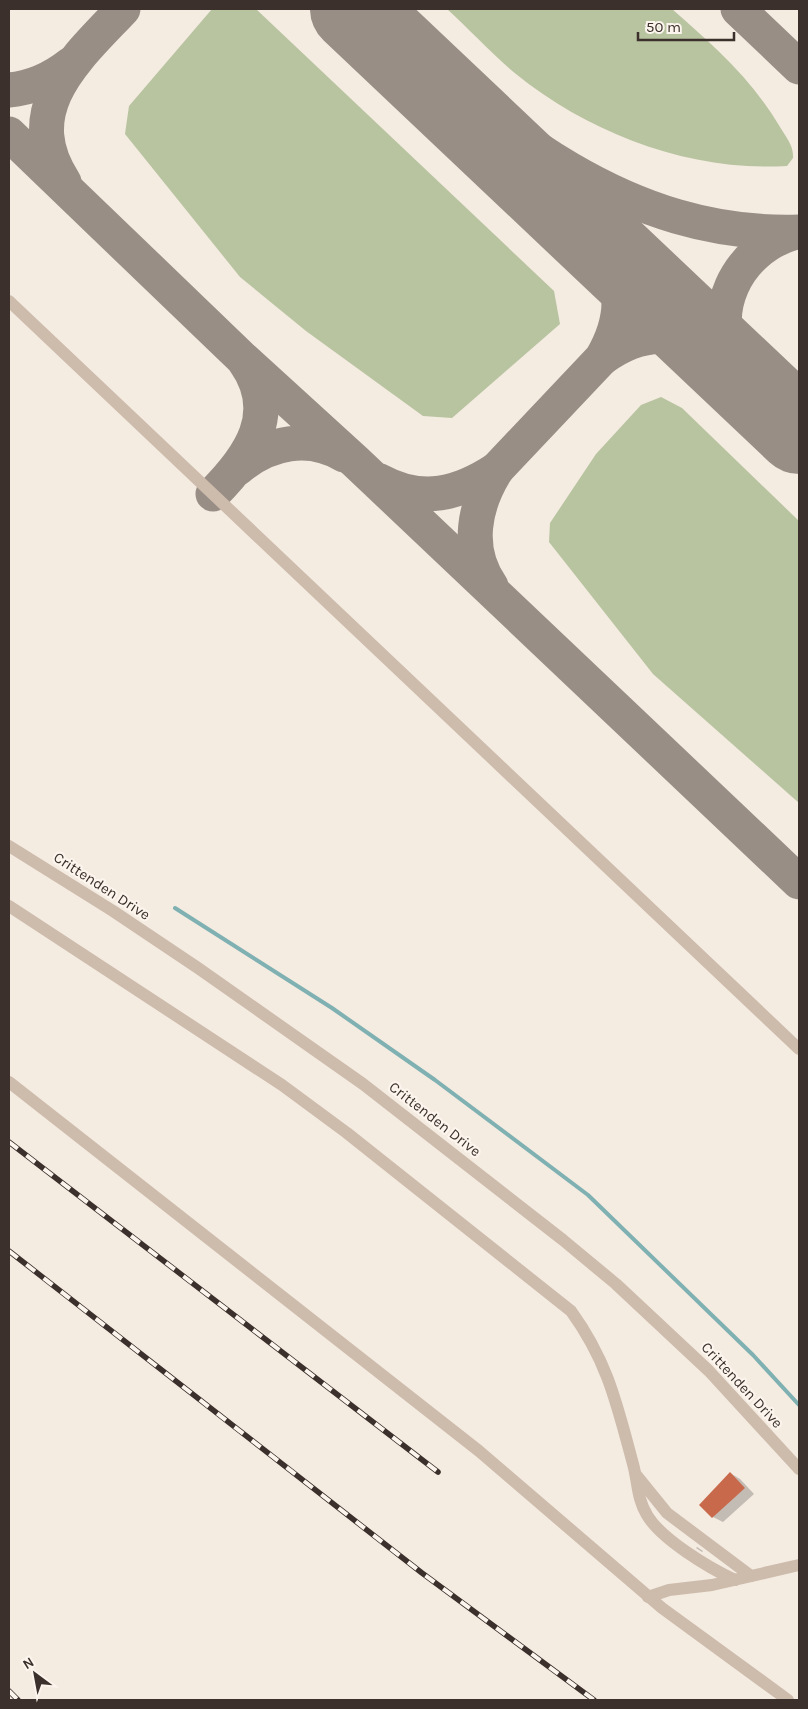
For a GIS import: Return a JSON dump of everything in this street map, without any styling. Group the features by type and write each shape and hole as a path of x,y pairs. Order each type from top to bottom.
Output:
{"street":[{"path":"9,301 799,1049"},
{"name":"Crittenden Drive","path":"9,846 159,942 348,1073 556,1234 616,1284 709,1371 799,1469"},
{"path":"9,906 282,1085 348,1133 571,1311 596,1349 609,1379 636,1475 642,1506 656,1527 712,1569 735,1580"},
{"path":"9,1082 479,1451 648,1597 788,1700"},
{"path":"636,1475 667,1513 751,1576"},
{"path":"648,1597 669,1590 735,1580 799,1565"}],"green space":[{"path":"212,9 256,9 554,291 560,324 452,418 423,416 306,331 240,277 125,134 129,106"},
{"path":"447,9 672,9 717,50 757,93 789,142 793,158 787,166 715,163 643,145 609,131 576,115 516,74"},
{"path":"661,397 682,408 799,521 799,803 653,674 549,542 550,523 596,454 641,405"}],"building":[{"path":"730,1472 745,1488 712,1518 699,1505"}],"waterway":[{"path":"175,908 332,1008 435,1080 588,1195 753,1355 799,1405"}],"taxiway":[{"path":"64,182 51,156 46,131 49,108 58,87 71,66 123,9"},
{"path":"364,9 460,92 510,130 562,164 616,193 673,215 734,229 799,232"},
{"path":"738,9 799,67"},
{"path":"9,90 42,82 71,64"},
{"path":"9,134 243,359 356,462 799,882"},
{"path":"793,233 773,241 756,253 742,269 732,286 726,306 724,326 728,347 743,374 758,390 799,426"},
{"path":"497,469 602,358 610,342 616,327 619,297 612,268 596,239"},
{"path":"602,358 619,347 636,340 667,337 683,340 698,346 730,365"},
{"path":"213,494 239,465 256,433 260,416 260,399 255,381 245,362"},
{"path":"238,468 263,452 290,444 317,445 331,448 344,455"},
{"path":"380,481 411,492 425,494 440,493 469,485 497,469 489,483 478,512 475,542 483,572 491,586"}],"runway":[{"path":"353,9 799,431"}],"railway":[{"path":"9,1142 438,1472"},
{"path":"9,1251 422,1573 594,1700"},
{"path":"9,1691 18,1700"}]}
